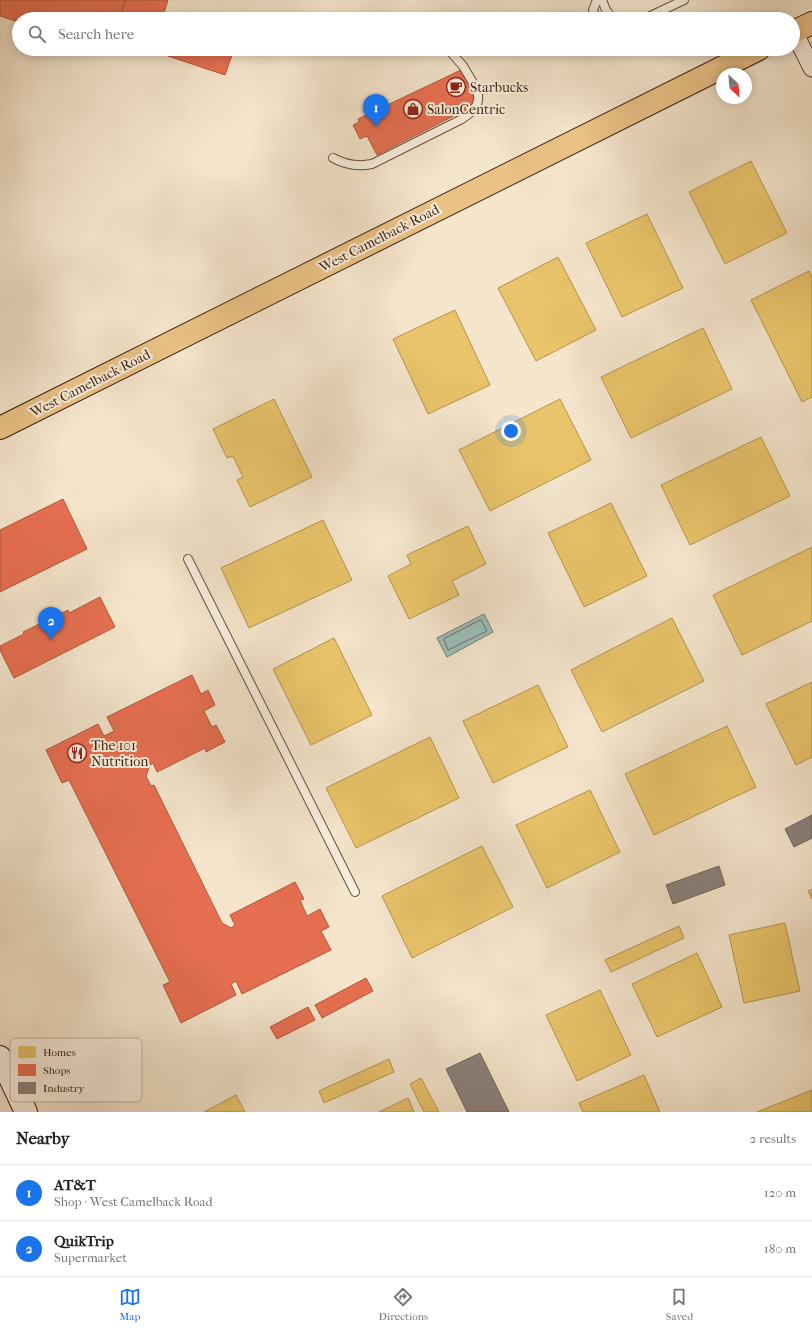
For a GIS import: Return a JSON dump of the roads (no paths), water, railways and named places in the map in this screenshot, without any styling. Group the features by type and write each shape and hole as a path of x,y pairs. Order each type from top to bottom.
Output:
{"main road":[{"name":"West Camelback Road","path":"0,428 745,56"},
{"path":"0,1057 10,1078"},
{"path":"21,1102 26,1112"}],"street":[{"path":"800,29 812,68"}],"lane":[{"path":"594,12 597,0"},
{"path":"602,0 608,12"},
{"path":"659,12 684,0"},
{"path":"454,56 463,66 472,81"},
{"path":"333,158 344,164 362,166 372,164 462,119 474,110 478,103 480,98 477,91"},
{"path":"188,559 355,892"}],"water":[{"path":"484,614 493,632 447,657 437,638"}],"place":[{"name":"Starbucks","path":"456,87"},
{"name":"SalonCentric","path":"413,109"},
{"name":"AT&T","path":"376,127"},
{"name":"QuikTrip","path":"51,640"},
{"name":"The 101 Nutrition","path":"77,753"}]}
